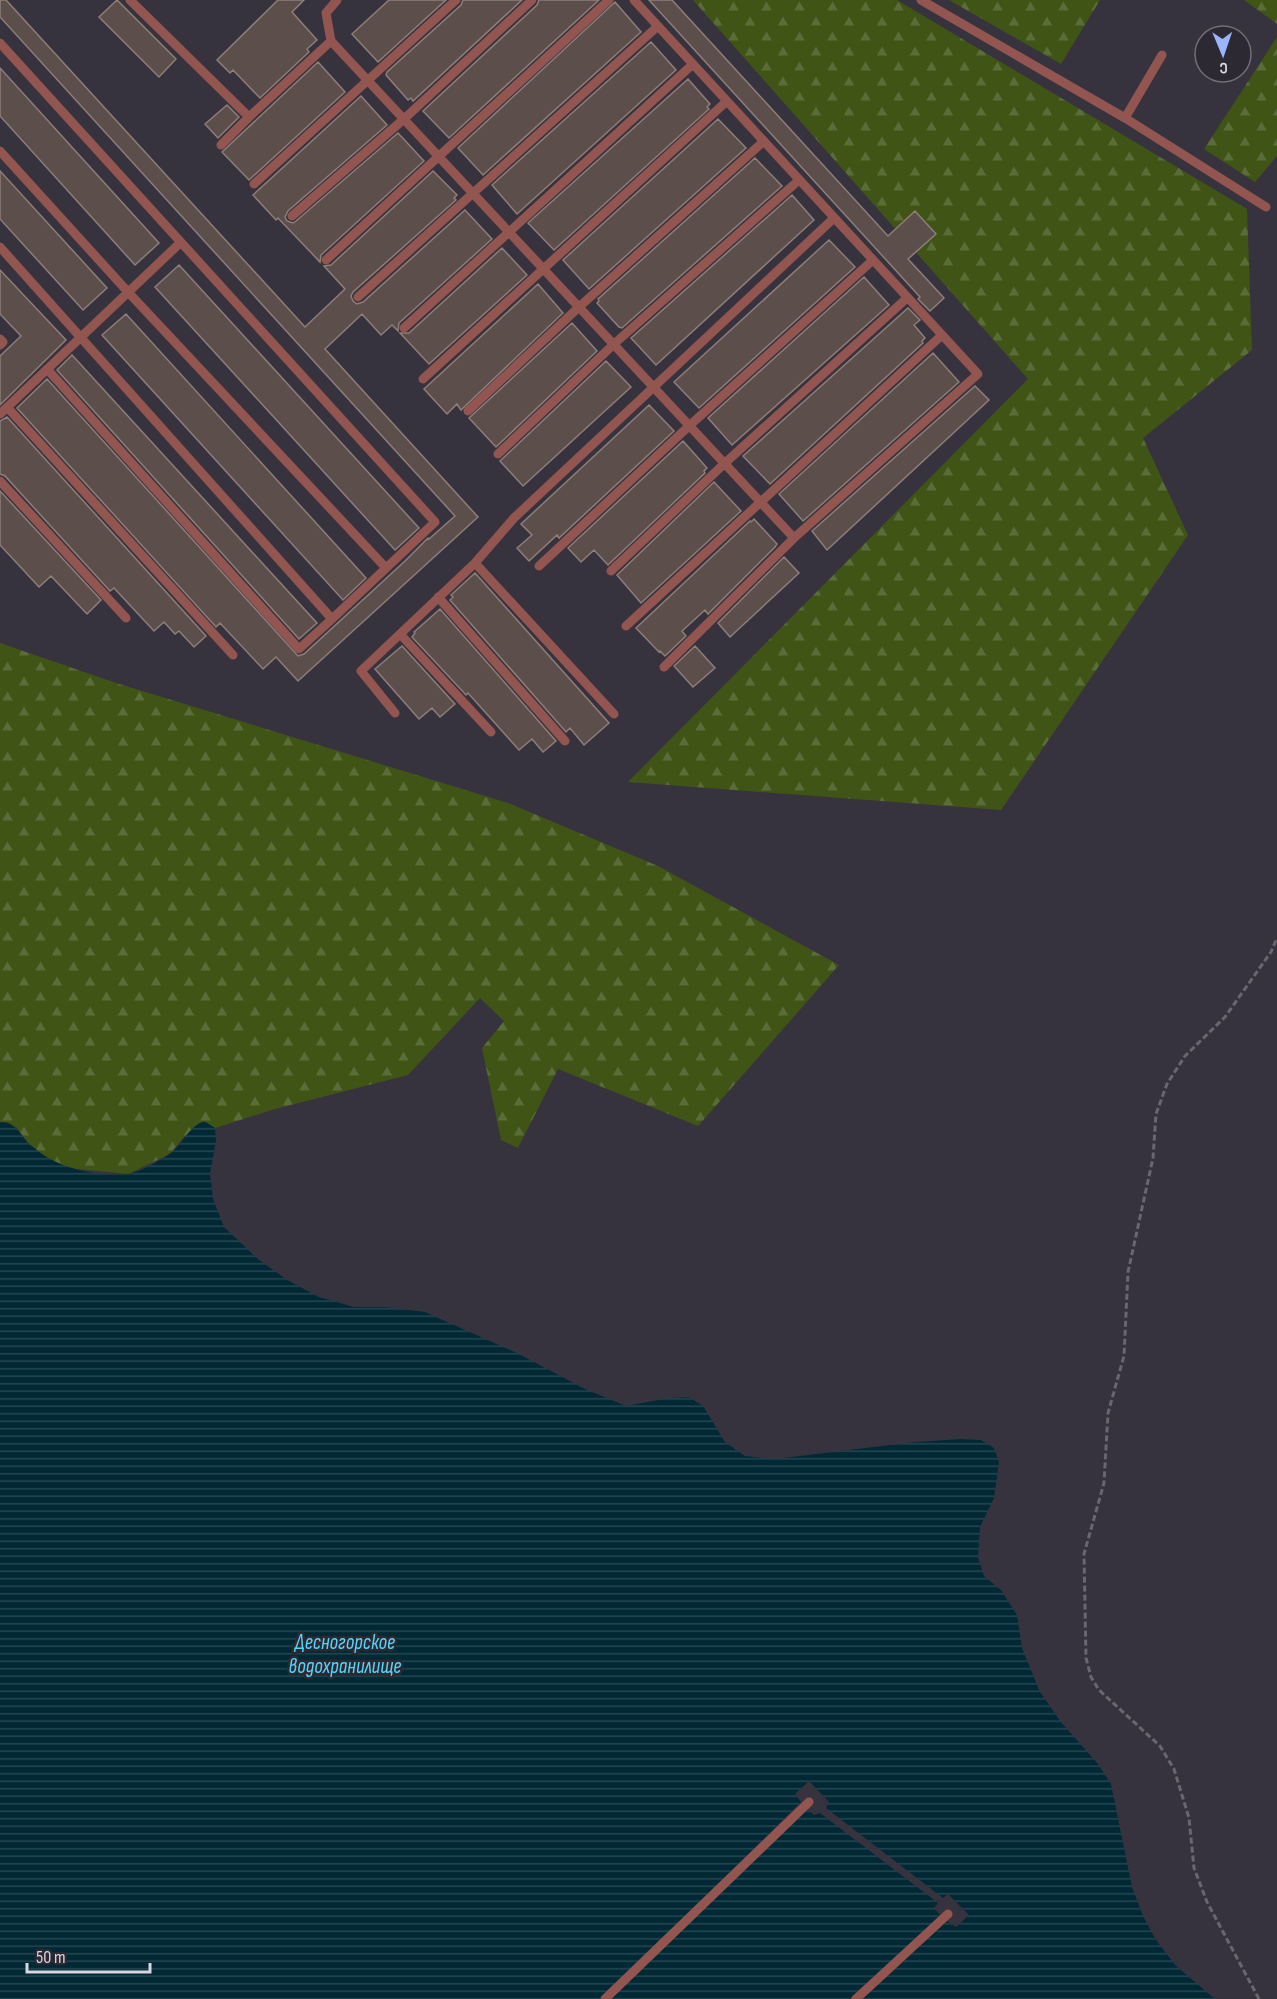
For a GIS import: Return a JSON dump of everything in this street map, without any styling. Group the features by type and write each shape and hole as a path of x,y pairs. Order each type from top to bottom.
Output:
{"lane":[{"path":"130,0 249,117"},
{"path":"337,0 326,13 332,41 794,538"},
{"path":"254,184 456,0"},
{"path":"292,216 404,119 532,0"},
{"path":"326,260 609,0"},
{"path":"634,0 978,374 794,538 664,667"},
{"path":"921,0 1125,118 1266,207"},
{"path":"358,297 658,26"},
{"path":"221,145 332,41"},
{"path":"0,44 435,522 299,649 47,369"},
{"path":"1125,118 1162,55"},
{"path":"404,328 693,64"},
{"path":"423,379 727,101"},
{"path":"468,411 579,307 764,141"},
{"path":"0,151 128,292 386,568"},
{"path":"498,454 614,344 799,180"},
{"path":"395,713 361,671 475,563 514,518 834,218"},
{"path":"180,243 4,410 234,655"},
{"path":"0,247 332,619"},
{"path":"539,566 689,426 873,260"},
{"path":"611,571 724,464 907,298"},
{"path":"626,626 942,335"},
{"path":"0,339 3,342 0,345"},
{"path":"0,481 126,618"},
{"path":"475,563 614,714"},
{"path":"438,597 565,741"},
{"path":"400,635 491,732"},
{"path":"604,1999 809,1802"},
{"path":"856,1999 948,1914"}],"path":[{"path":"1259,1999 1207,1902 1194,1869 1189,1818 1174,1769 1160,1746 1099,1690 1091,1677 1086,1658 1084,1554 1104,1483 1108,1413 1125,1356 1128,1272 1153,1158 1156,1114 1167,1083 1185,1056 1226,1017 1271,952 1277,938"}],"green space":[{"path":"693,0 897,0 1247,209 1252,350 1143,438 1188,535 1001,810 628,782 1028,379"},
{"path":"949,0 1100,0 1061,64"},
{"path":"1244,0 1277,0 1277,24"},
{"path":"1277,37 1277,156 1255,182 1204,149 1246,84 1253,84 1253,74"},
{"path":"0,643 116,683 508,803 658,866 839,965 698,1126 558,1069 518,1148 501,1140 482,1048 504,1021 480,998 408,1075 275,1109 215,1128 204,1121 184,1137 170,1154 128,1174 69,1168 46,1157 29,1144 17,1128 7,1122 0,1122"}],"water":[{"name":"Десногорское водохранилище","path":"204,1121 215,1128 216,1141 210,1173 213,1199 224,1227 259,1260 289,1281 319,1297 354,1307 385,1307 425,1312 517,1353 585,1389 626,1406 669,1398 689,1397 703,1406 725,1442 745,1456 775,1459 915,1442 961,1439 981,1440 994,1448 999,1462 994,1498 980,1527 978,1557 984,1576 1001,1590 1017,1615 1022,1648 1040,1692 1061,1722 1098,1764 1111,1784 1132,1887 1143,1916 1156,1940 1176,1966 1215,1999 0,1999 0,1122 13,1126 31,1146 60,1164 82,1171 116,1175 136,1172 164,1158 193,1128"}],"pier":[{"path":"809,1781 829,1802 826,1808 943,1898 948,1894 969,1915 956,1927 947,1921 862,1999 849,1999 941,1916 934,1908 938,1903 820,1813 814,1815 807,1809 611,1999 601,1999 801,1802 795,1794"}],"building":[{"path":"0,0 6,0 305,327 345,289 324,266 331,265 433,171 457,195 454,198 456,200 353,292 351,296 353,301 357,304 363,302 465,210 492,239 399,323 398,331 392,325 381,335 362,314 325,349 478,517 298,681 276,657 263,669 220,623 216,627 17,408 47,379 298,656 304,654 428,538 455,516 0,17"},
{"path":"117,0 176,59 159,77 99,17"},
{"path":"278,0 304,0 292,12 317,40 307,49 309,52 260,98 233,70 230,73 217,60"},
{"path":"389,0 446,0 378,62 352,34"},
{"path":"463,0 522,0 413,101 411,98 408,100 386,75 387,72 461,5"},
{"path":"539,0 599,0 449,138 423,111 537,5"},
{"path":"649,0 672,0 888,236 915,211 936,234 908,259 944,298 930,311 918,299 920,297"},
{"path":"615,2 641,32 483,175 458,148"},
{"path":"651,42 676,70 517,214 492,185"},
{"path":"318,62 345,92 249,180 222,152"},
{"path":"0,68 159,243 135,265 0,116"},
{"path":"688,79 710,104 707,107 709,109 554,250 528,223"},
{"path":"361,96 387,125 288,211 285,217 287,221 293,223 296,221 398,133 424,161 321,255 320,262 253,195"},
{"path":"227,105 239,117 218,138 205,124"},
{"path":"718,119 746,148 589,289 563,260"},
{"path":"755,158 782,186 622,328 619,327 597,303 598,299"},
{"path":"0,171 107,288 83,310 0,219"},
{"path":"792,195 814,220 656,365 631,338"},
{"path":"829,240 855,267 699,408 674,382"},
{"path":"502,248 527,275 429,364 400,333 409,333"},
{"path":"179,265 419,528 395,550 155,287"},
{"path":"0,270 66,340 0,405 0,356 21,336 0,314"},
{"path":"864,277 889,305 732,445 708,418"},
{"path":"538,284 563,313 461,410 457,404 447,414 424,389"},
{"path":"908,308 920,320 914,325 925,338 923,343 770,484 743,456"},
{"path":"126,314 366,578 343,600 102,335"},
{"path":"572,323 597,351 496,447 469,418"},
{"path":"933,353 959,382 803,521 779,494"},
{"path":"72,355 317,623 299,639 57,370"},
{"path":"606,361 631,387 523,486 500,461"},
{"path":"975,386 989,400 827,550 812,531"},
{"path":"649,405 674,431 559,538 557,535 529,561 517,548 532,535 521,524"},
{"path":"7,417 206,636 194,647 179,631 175,634 164,622 154,631 114,588 110,591 5,476 0,474 0,421"},
{"path":"683,441 707,468 705,473 608,565 594,550 581,562 568,548"},
{"path":"714,482 741,511 641,603 617,575"},
{"path":"0,491 101,600 87,614 51,576 39,587 0,545"},
{"path":"754,519 777,544 775,547 708,614 705,610 682,631 686,636 665,656 659,652 636,628"},
{"path":"784,557 799,573 730,637 718,623"},
{"path":"475,573 609,723 584,745 570,728 566,732 450,600 453,597 451,595"},
{"path":"440,609 556,741 543,752 532,739 519,750 468,693 466,695 412,637 414,632"},
{"path":"402,646 455,704 440,717 432,708 419,719 375,669"},
{"path":"695,646 715,668 693,687 674,666"}]}
